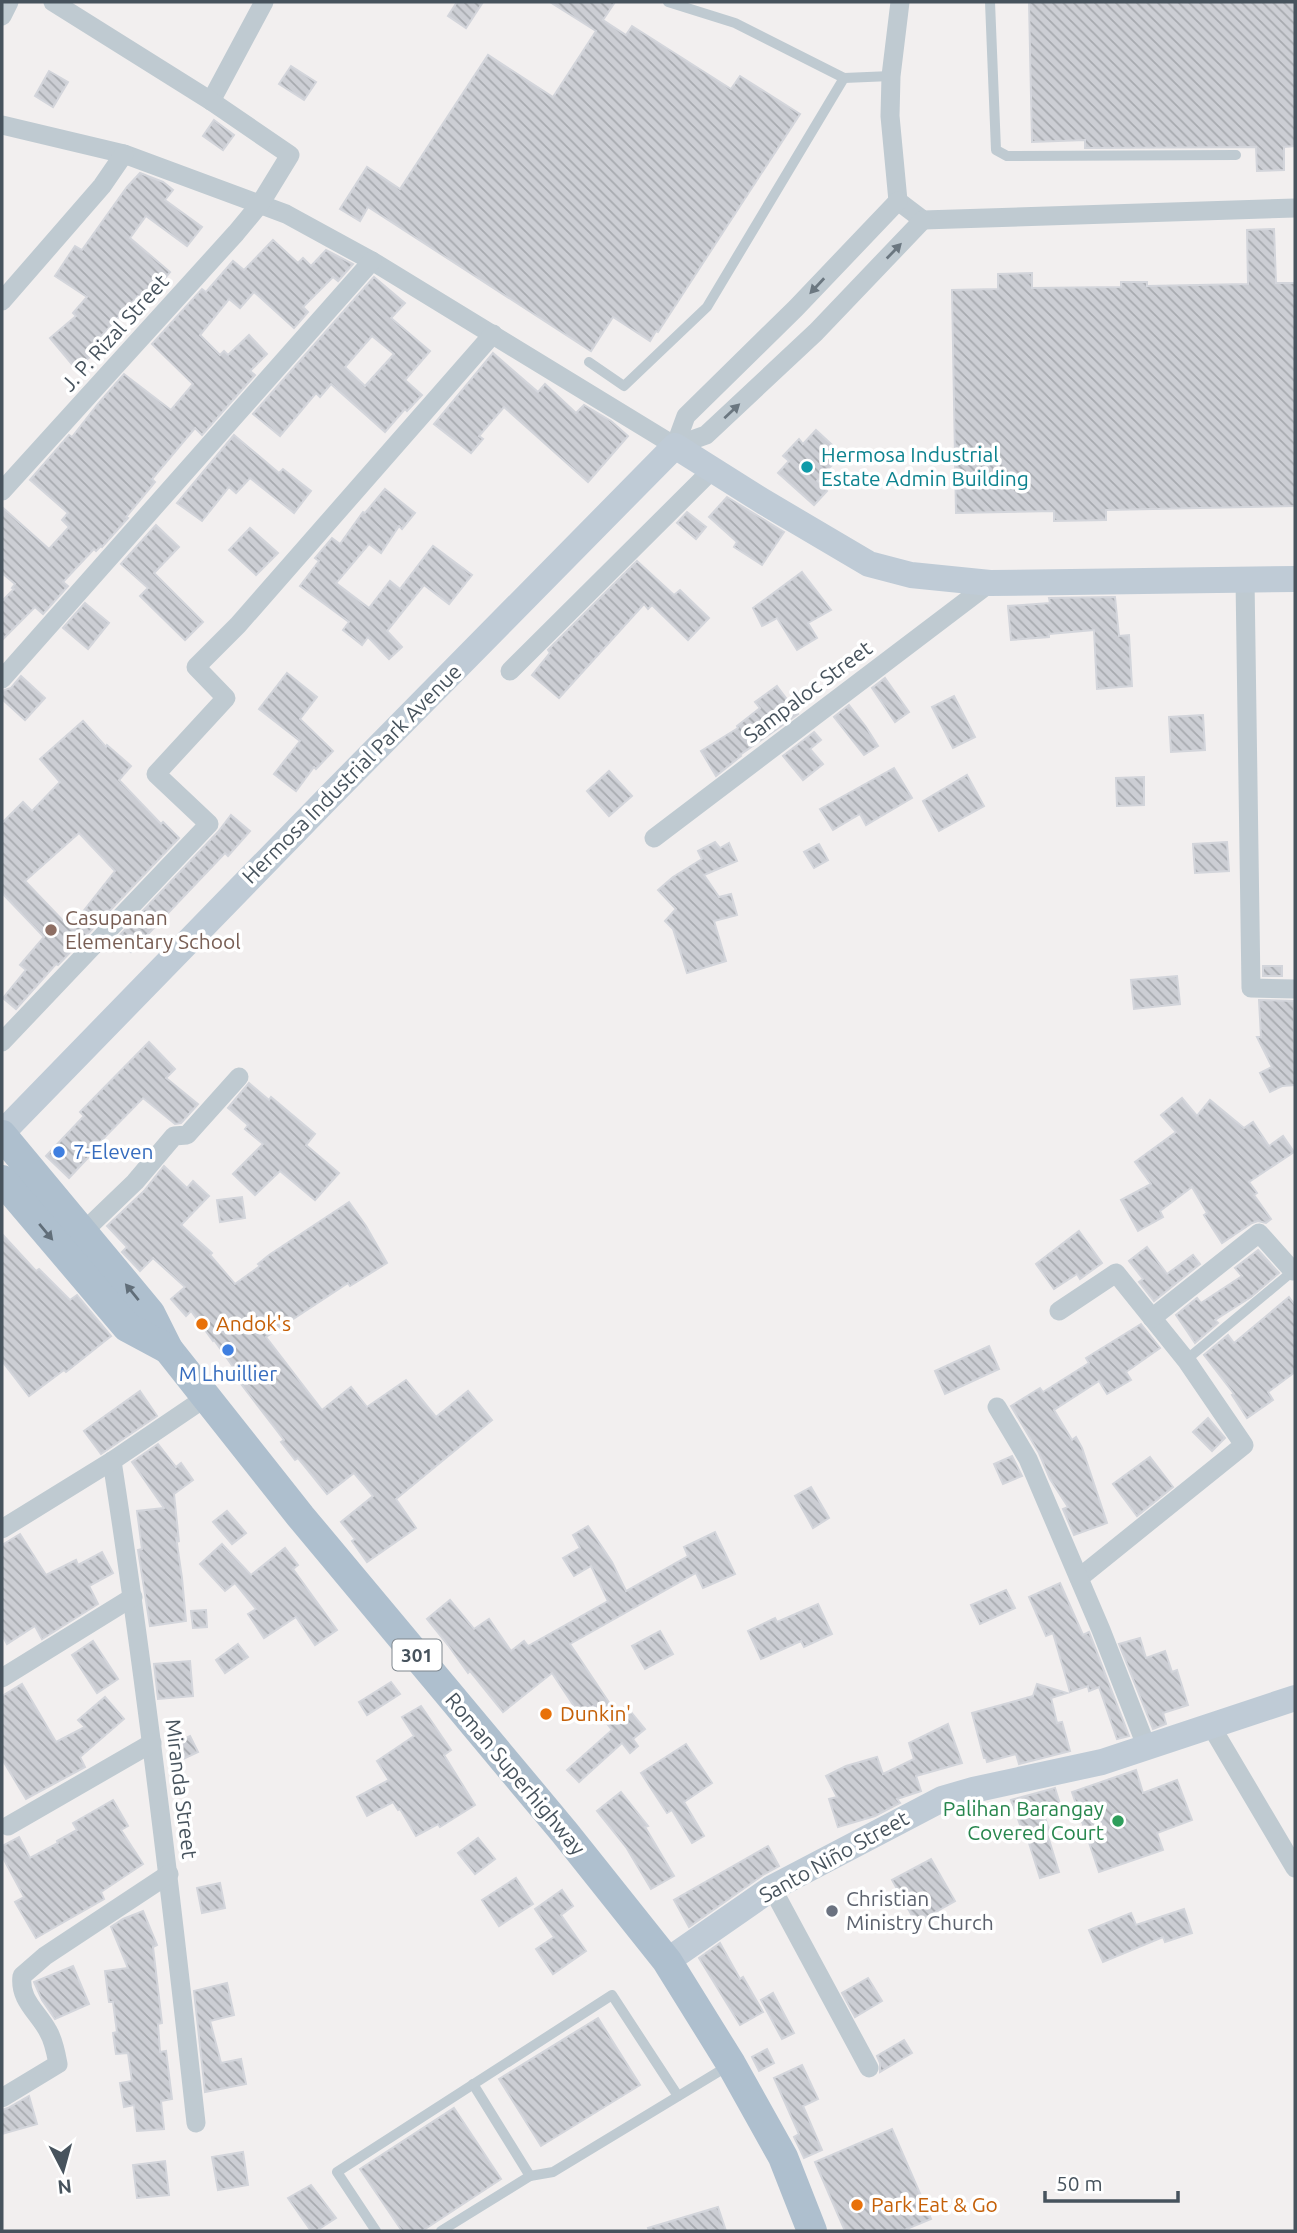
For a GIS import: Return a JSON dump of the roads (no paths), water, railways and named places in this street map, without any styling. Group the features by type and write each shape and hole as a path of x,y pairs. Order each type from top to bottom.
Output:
{"main road":[{"name":"Roman Superhighway","path":"2,1134 149,1313 168,1349 205,1398 565,1833 667,1961 731,2064 783,2157 813,2231"},
{"name":"Roman Superhighway","path":"2,1180 127,1327 168,1349"}],"street":[{"path":"2,16 9,2"},
{"path":"53,2 211,101 256,5"},
{"path":"900,2 891,76 890,116 898,201 923,220 1295,208"},
{"name":"J. P. Rizal Street","path":"2,491 260,204 290,155 211,101"},
{"path":"2,125 124,154 286,214 372,261 869,564 911,575 990,583 1295,579"},
{"path":"2,301 102,186 124,154"},
{"path":"675,446 687,416 796,309 898,201"},
{"path":"675,446 706,435 816,332 923,220"},
{"path":"2,679 372,261"},
{"path":"2,1042 209,824 156,774 226,698 197,667 238,625 493,334"},
{"name":"Hermosa Industrial Park Avenue","path":"2,1134 675,446"},
{"path":"510,671 712,470"},
{"path":"1245,579 1251,988 1295,989"},
{"name":"Sampaloc Street","path":"654,838 990,583"},
{"path":"83,1232 135,1182 174,1136 187,1135 239,1077"},
{"path":"1152,1318 1259,1233 1293,1271"},
{"path":"1059,1311 1116,1273 1186,1360 1244,1445 1079,1578"},
{"path":"2,1529 112,1461 205,1398"},
{"path":"997,1407 1028,1459 1147,1748"},
{"name":"Miranda Street","path":"112,1461 133,1597 169,1874 197,2123"},
{"path":"2,1678 133,1597"},
{"name":"Santo Niño Street","path":"667,1961 772,1888 942,1799 1102,1762 1295,1698"},
{"path":"1211,1726 1295,1868"},
{"path":"8,1826 152,1743"},
{"path":"2,2098 58,2064 48,2031 28,2005 21,1986 22,1976 44,1956 169,1874"},
{"path":"772,1888 869,2067"}],"lane":[{"path":"668,2 735,23 844,78 891,76"},
{"path":"989,2 996,150 1007,156 1236,155"},
{"path":"589,362 624,386 707,307 844,78"},
{"path":"1186,1360 1293,1271"},
{"path":"376,2231 337,2172 612,1995 678,2096"},
{"path":"441,2231 530,2176 553,2172 731,2064"},
{"path":"474,2084 530,2176"}],"place":[{"name":"Hermosa Industrial Estate Admin Building","path":"807,467"},
{"name":"Casupanan Elementary School","path":"51,930"},
{"name":"7-Eleven","path":"59,1152"},
{"name":"Andok's","path":"202,1324"},
{"name":"M Lhuillier","path":"228,1350"},
{"name":"Dunkin'","path":"546,1714"},
{"name":"Palihan Barangay Covered Court","path":"1118,1821"},
{"name":"Christian Ministry Church","path":"832,1911"},
{"name":"Park Eat & Go","path":"857,2205"}]}
